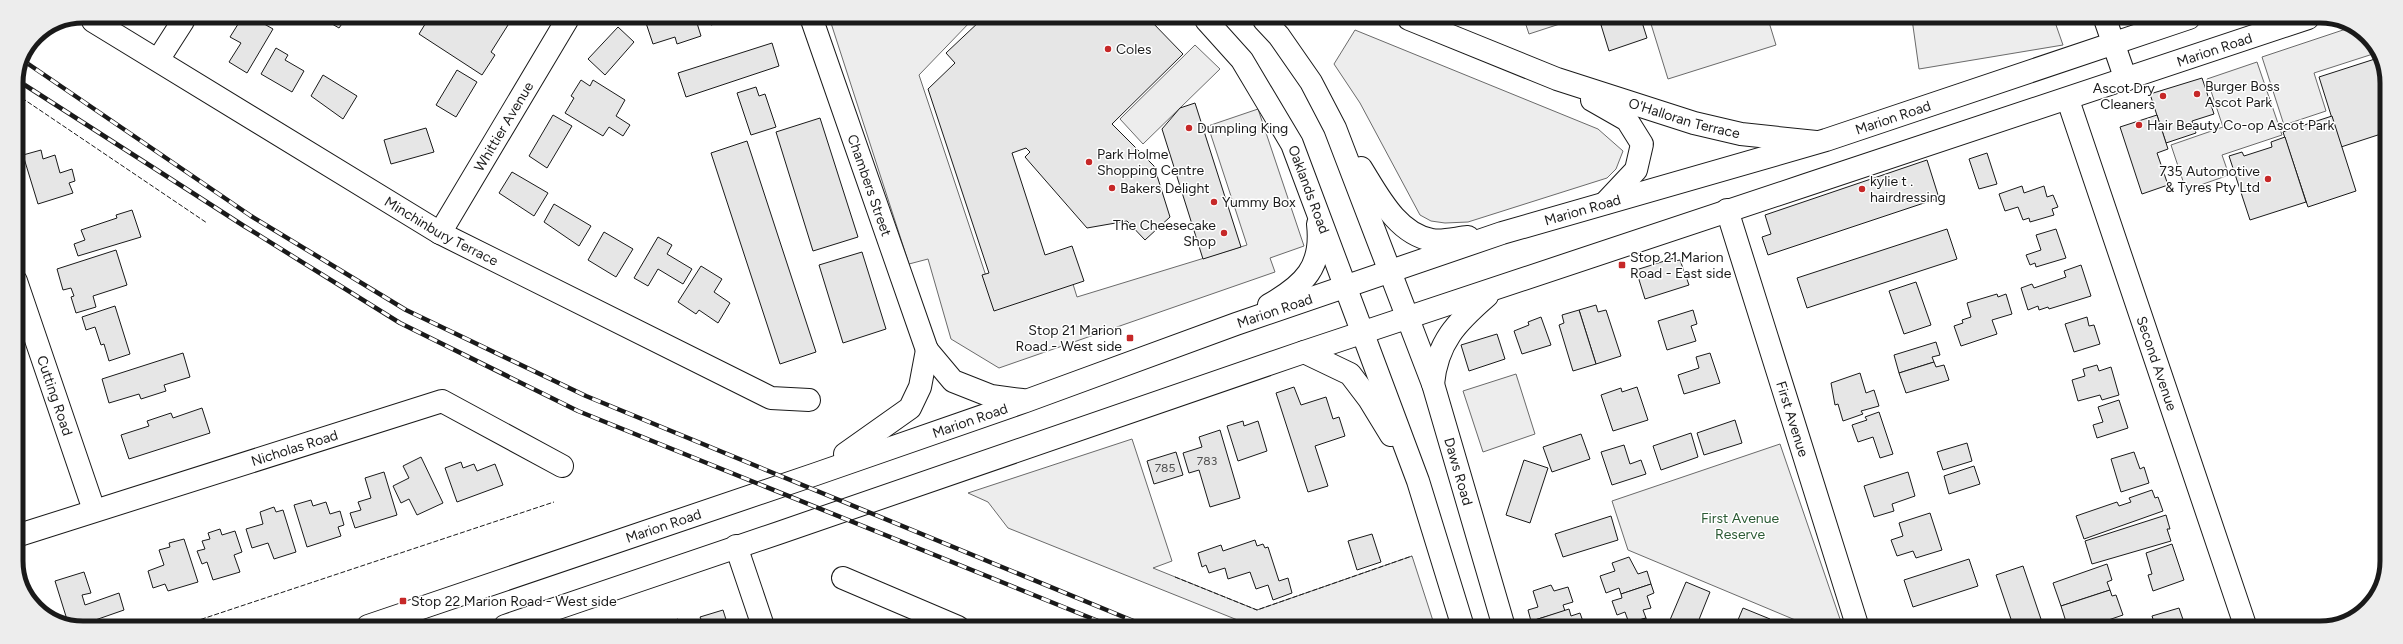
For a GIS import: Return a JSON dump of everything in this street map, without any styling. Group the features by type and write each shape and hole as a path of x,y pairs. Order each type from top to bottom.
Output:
{"main road":[{"name":"Minchinbury Terrace","path":"96,23 440,233 771,398 809,400"},
{"path":"158,60 182,23"},
{"name":"Whittier Avenue","path":"440,233 565,23"},
{"name":"Chambers Street","path":"813,23 927,350"},
{"name":"Oaklands Road","path":"1209,23 1242,60 1272,108 1292,144 1315,200 1364,333"},
{"path":"1267,23 1279,36 1311,82 1335,128 1387,209 1412,234 1432,240 1502,233"},
{"name":"O'Halloran Terrace","path":"1422,23 1556,79 1694,123 1741,134 1816,142"},
{"path":"2106,23 2126,80"},
{"name":"Marion Road","path":"383,621 816,474 1026,401 1236,324 1502,233 1816,142 2174,23"},
{"name":"Marion Road","path":"519,621 736,546 978,466 1304,352 1727,210 2068,100 2293,23"},
{"name":"O'Halloran Terrace","path":"1556,79 1627,120 1642,144 1636,170 1605,204"},
{"name":"Second Avenue","path":"2068,100 2244,621"},
{"path":"1335,128 1391,272"},
{"path":"1236,324 1284,296 1306,276 1315,264 1320,244 1315,200"},
{"name":"First Avenue","path":"1727,210 1856,621"},
{"name":"Daws Road","path":"1391,272 1433,384 1502,621"},
{"path":"1433,384 1435,368 1440,350 1449,335 1462,317 1497,287"},
{"name":"Cutting Road","path":"23,302 94,510"},
{"path":"1364,333 1418,481 1461,621"},
{"path":"927,350 953,381 991,396 1026,401"},
{"path":"816,474 910,408 920,387 927,350"},
{"path":"1304,352 1350,374 1369,399 1418,481"},
{"name":"Nicholas Road","path":"23,534 442,401 562,466"},
{"path":"736,546 761,621"},
{"path":"843,578 944,621"}],"shaded area":[{"path":"831,23 969,23 919,75 996,306 1072,281 1077,297 1247,245 1208,126 1258,109 1304,246 1270,258 1275,272 999,368 951,339 928,259 909,264"},
{"path":"1525,23 1563,23 1529,34"},
{"path":"1769,23 1776,45 1668,79 1651,24"},
{"path":"1913,23 2062,23 2056,25 2063,45 1919,69"},
{"path":"2345,29 2353,33 2368,46 2372,54 2314,73 2326,111 2284,125 2262,57"},
{"path":"1355,30 1598,129 1623,151 1616,169 1607,178 1468,222 1445,223 1431,221 1420,215 1360,103 1334,64"},
{"path":"1195,45 1220,69 1143,144 1120,119"},
{"path":"2257,62 2282,135 2222,155 2229,175 2186,190 2171,145 2223,127 2207,79"},
{"path":"1516,374 1535,434 1483,452 1463,391"},
{"path":"1132,439 1172,561 1153,568 1257,610 1412,556 1433,621 1240,621 1008,528 988,502 968,493"},
{"name":"First Avenue Reserve","path":"1780,444 1840,621 1798,621 1628,550 1612,501"}],"building":[{"path":"239,23 262,23 273,29 247,73 229,62 241,43 230,37"},
{"path":"330,23 343,23 339,28"},
{"path":"426,23 505,23 508,25 491,52 495,55 482,75 419,34"},
{"path":"646,23 697,23 701,36 677,44 675,37 653,44"},
{"name":"Park Holme Shopping Centre","path":"978,23 1153,23 1183,54 1112,124 1154,166 1170,217 1145,240 1127,221 1087,228 1025,157 1030,152 1026,148 1012,153 1045,255 1072,246 1084,281 994,311 982,275 989,273 928,89 955,63 946,53"},
{"path":"1607,23 1642,23 1647,38 1609,51 1601,25"},
{"path":"618,27 634,42 605,75 588,59"},
{"path":"772,43 779,66 686,97 678,73"},
{"path":"276,48 288,55 285,60 304,71 292,92 261,74"},
{"path":"2375,59 2380,79 2380,134 2341,147 2319,77"},
{"path":"457,70 477,82 456,117 436,105"},
{"path":"323,75 357,96 343,119 311,96"},
{"path":"2202,78 2214,114 2192,121 2196,133 2166,143 2150,94"},
{"path":"581,80 590,86 593,80 625,100 616,116 630,125 623,136 609,127 603,136 565,113 574,98 571,96"},
{"path":"756,87 759,96 765,94 776,127 751,135 737,93"},
{"path":"1195,103 1241,247 1203,259 1162,129 1180,108"},
{"path":"553,115 572,126 547,168 529,156"},
{"path":"2157,115 2168,149 2157,153 2168,185 2142,194 2120,127"},
{"path":"2332,116 2356,191 2308,207 2283,132"},
{"path":"820,118 858,237 813,251 776,132"},
{"path":"426,128 434,152 391,164 384,140"},
{"name":"735 Automotive & Tyres Pty Ltd","path":"2285,137 2306,202 2250,220 2229,156 2242,152 2244,156 2272,147 2271,142"},
{"path":"747,141 816,352 780,364 711,153"},
{"path":"41,150 43,159 55,155 60,173 72,169 75,181 69,183 73,193 38,204 23,155"},
{"path":"1987,153 1997,184 1979,189 1969,159"},
{"path":"1927,160 1939,198 1768,255 1762,237 1771,234 1765,215"},
{"path":"512,172 548,193 534,216 499,193"},
{"path":"2022,186 2024,193 2044,186 2047,197 2053,195 2058,207 2052,209 2054,215 2030,222 2029,218 2023,220 2018,207 2005,211 1999,194"},
{"path":"554,204 591,226 579,246 544,222"},
{"path":"132,210 141,237 78,256 74,244 85,240 81,230 117,218 116,215"},
{"path":"1947,229 1957,259 1807,308 1797,278"},
{"path":"2056,229 2066,258 2036,267 2035,263 2030,265 2026,255 2041,250 2036,235"},
{"path":"604,232 633,249 616,277 588,260"},
{"path":"658,237 672,245 667,254 692,269 683,284 658,269 648,286 634,278"},
{"path":"116,250 127,285 93,296 96,307 76,313 71,297 74,296 71,288 63,290 57,269"},
{"path":"862,252 886,329 843,343 819,265"},
{"path":"1674,258 1675,261 1680,260 1689,285 1645,299 1636,270"},
{"path":"2081,265 2091,296 2049,309 2048,307 2039,310 2038,306 2028,310 2021,288 2032,284 2034,288 2066,277 2064,271"},
{"path":"701,266 722,279 714,292 730,303 718,323 699,310 696,314 678,302"},
{"path":"1916,282 1931,325 1904,334 1889,291"},
{"path":"1997,294 1998,297 2006,294 2012,314 1992,320 1997,334 1961,346 1954,326 1963,323 1962,320 1971,317 1967,303"},
{"path":"1596,305 1598,312 1606,310 1621,356 1596,364 1579,310"},
{"path":"115,306 130,354 109,361 104,344 101,345 95,327 86,330 82,317"},
{"path":"1579,310 1596,364 1573,371 1559,325 1564,323 1562,315"},
{"path":"1693,310 1697,324 1691,326 1696,341 1667,350 1658,321"},
{"path":"1541,317 1551,345 1522,354 1514,331 1529,325 1528,322"},
{"path":"2087,317 2089,326 2094,325 2100,344 2074,352 2065,324"},
{"path":"1497,334 1505,359 1469,371 1461,345"},
{"path":"1936,342 1940,355 1932,357 1934,362 1899,373 1894,355"},
{"path":"183,353 190,377 164,385 166,391 141,399 139,394 109,403 102,379"},
{"path":"1710,353 1720,383 1684,394 1678,375 1699,368 1696,357"},
{"path":"1934,362 1936,367 1944,365 1949,380 1906,393 1899,373"},
{"path":"2097,365 2099,371 2111,367 2119,395 2102,400 2100,395 2078,401 2072,380 2085,376 2083,369"},
{"path":"1860,373 1866,393 1874,390 1879,406 1861,411 1863,414 1843,421 1838,404 1835,405 1831,383"},
{"path":"1294,387 1301,405 1326,397 1333,419 1339,417 1345,436 1315,446 1328,486 1308,492 1276,393"},
{"path":"1637,387 1648,420 1613,431 1601,395 1621,388 1622,392"},
{"path":"2119,400 2128,428 2097,438 2093,425 2103,422 2098,407"},
{"path":"202,408 210,433 129,459 121,435 149,426 147,421 171,413 173,418"},
{"path":"1879,412 1893,454 1880,458 1873,437 1858,442 1852,425 1867,420 1865,417"},
{"path":"1735,420 1742,443 1704,455 1697,433"},
{"path":"1243,421 1244,426 1258,421 1267,451 1238,461 1227,426"},
{"path":"1220,430 1240,498 1210,507 1199,470 1189,473 1183,453 1202,447 1199,437"},
{"path":"1691,433 1698,457 1661,470 1653,446"},
{"path":"1581,434 1590,459 1552,472 1543,447"},
{"path":"1967,443 1972,461 1943,470 1937,452"},
{"path":"1624,445 1630,464 1641,460 1646,474 1612,485 1601,452"},
{"path":"1176,452 1183,475 1154,484 1147,461"},
{"path":"2134,452 2140,469 2144,467 2149,483 2121,492 2111,459"},
{"path":"421,457 443,503 417,515 409,499 401,503 393,486 409,478 403,466"},
{"path":"1524,460 1548,468 1530,523 1506,515"},
{"path":"461,462 463,468 474,464 477,471 495,464 503,485 457,502 445,468"},
{"path":"1974,466 1980,484 1949,494 1944,476"},
{"path":"384,472 397,515 355,528 350,513 361,510 358,502 371,498 365,478"},
{"path":"1908,472 1915,496 1892,504 1894,511 1874,517 1864,486"},
{"path":"2152,490 2155,498 2158,497 2163,511 2084,539 2076,516 2117,502 2119,506 2131,502 2129,498"},
{"path":"311,500 313,506 326,502 330,514 340,511 344,525 338,527 341,536 307,547 294,505"},
{"path":"274,507 276,512 283,510 296,552 274,559 268,543 252,548 246,529 263,524 260,512"},
{"path":"1930,513 1942,550 1916,558 1913,551 1897,556 1891,540 1903,536 1899,523"},
{"path":"2166,515 2170,529 2167,529 2171,541 2092,564 2085,541"},
{"path":"1611,516 1618,540 1563,557 1555,534"},
{"path":"220,529 222,535 235,531 242,552 234,555 240,572 213,580 207,562 202,564 197,551 205,549 202,541 210,539 208,533"},
{"path":"1372,534 1381,562 1357,570 1348,541"},
{"path":"184,539 198,582 168,591 165,584 153,588 148,571 164,565 159,550 170,547 169,543"},
{"path":"1255,540 1257,546 1263,544 1265,548 1268,547 1279,581 1288,578 1292,593 1273,600 1268,585 1256,589 1250,572 1228,579 1225,568 1209,573 1206,565 1202,567 1198,553 1221,545 1223,551"},
{"path":"2172,544 2184,580 2153,591 2148,575 2152,574 2146,553"},
{"path":"1629,557 1638,574 1647,571 1651,584 1621,594 1619,588 1606,593 1600,576 1615,571 1612,563"},
{"path":"1969,559 1978,586 1913,607 1904,580"},
{"path":"2107,564 2112,580 2107,582 2110,590 2061,606 2053,583"},
{"path":"2023,566 2042,621 2012,621 1996,575"},
{"path":"84,572 91,593 82,595 85,605 119,593 124,610 92,621 67,619 55,581"},
{"path":"1686,582 1710,592 1698,621 1670,621"},
{"path":"1651,584 1654,593 1647,596 1651,608 1643,610 1646,618 1636,621 1628,621 1625,612 1617,615 1612,601 1622,598 1621,594"},
{"path":"1551,585 1554,591 1568,587 1573,602 1563,605 1565,611 1531,621 1528,610 1538,607 1533,591"},
{"path":"2110,590 2112,596 2116,595 2123,615 2105,621 2066,621 2061,606"},
{"path":"1743,608 1770,619 1769,621 1738,621"},
{"path":"2179,608 2184,621 2154,621 2152,616"},
{"path":"1569,609 1571,616 1580,613 1583,621 1535,621"},
{"path":"723,610 726,621 702,621 700,617"},
{"path":"1646,618 1647,621 1636,621"}],"railway":[{"path":"27,63 251,216 406,310 586,396 1133,621"},
{"path":"23,84 244,226 400,323 578,411 1098,621"}],"fence":[{"path":"23,99 207,223"},
{"path":"196,621 554,502"},
{"path":"1175,577 1257,610 1412,556"}],"place":[{"name":"Coles","path":"1108,49"},
{"name":"Burger Boss Ascot Park","path":"2197,94"},
{"name":"Ascot Dry Cleaners","path":"2163,96"},
{"name":"Hair Beauty Co-op Ascot Park","path":"2139,125"},
{"name":"Dumpling King","path":"1189,128"},
{"name":"Park Holme Shopping Centre","path":"1089,162"},
{"name":"735 Automotive & Tyres Pty Ltd","path":"2268,179"},
{"name":"Bakers Delight","path":"1112,188"},
{"name":"kylie t . hairdressing","path":"1862,189"},
{"name":"Yummy Box","path":"1214,202"},
{"name":"The Cheesecake Shop","path":"1224,233"},
{"name":"Stop 21 Marion Road - East side","path":"1622,265"},
{"name":"Stop 21 Marion Road - West side","path":"1130,338"},
{"name":"Stop 22 Marion Road - West side","path":"403,601"}]}
